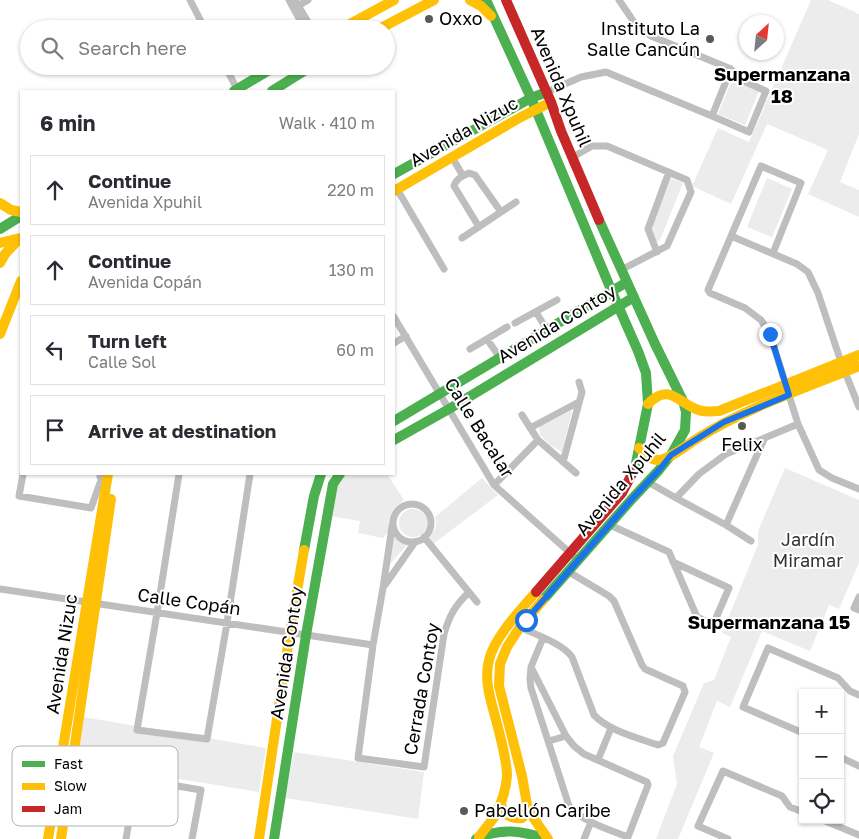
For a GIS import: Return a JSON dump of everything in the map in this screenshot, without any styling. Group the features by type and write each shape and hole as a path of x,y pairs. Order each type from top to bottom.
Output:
{"street":[{"path":"190,0 200,20"},
{"path":"289,0 300,20"},
{"path":"307,20 297,3 308,0"},
{"path":"357,20 394,0"},
{"path":"395,21 434,0"},
{"path":"470,0 481,6 495,21"},
{"name":"Avenida Xpuhil","path":"478,838 494,817 501,803 507,776 504,754 487,685 488,660 499,638 522,607 622,493 635,468 648,404 646,373 638,351 531,98 486,0"},
{"name":"Avenida Xpuhil","path":"506,0 549,91 561,129 621,270 683,401 686,412 685,430 671,455 520,627 507,647 500,664 500,686 522,776 528,810 548,839"},
{"path":"561,129 563,122 549,91 581,77 606,72 749,132 753,124 766,91 739,79 731,69 651,36 636,25 619,0"},
{"path":"712,116 731,69"},
{"path":"229,75 236,90 261,75"},
{"path":"274,90 298,75"},
{"name":"Avenida Nizuc","path":"395,173 531,98 549,91"},
{"name":"Avenida Nizuc","path":"395,190 521,117 552,102"},
{"path":"573,157 592,146 607,146 687,180 691,192 667,246 621,270"},
{"path":"452,157 463,176"},
{"path":"773,253 801,183 761,166 708,290 710,293 745,308 761,320 770,334 798,424 819,470 832,478 859,489"},
{"path":"479,227 454,186 456,181 463,176 469,172 475,175 501,212"},
{"path":"657,252 648,229 669,172"},
{"path":"395,190 444,269"},
{"path":"462,238 516,202"},
{"path":"0,203 20,214"},
{"path":"0,229 20,215"},
{"path":"731,236 797,264 808,272 818,293 859,408"},
{"path":"0,243 20,238"},
{"path":"0,263 5,254 20,238"},
{"name":"Avenida Contoy","path":"395,420 627,282"},
{"path":"0,334 20,284"},
{"name":"Avenida Contoy","path":"395,439 634,297"},
{"path":"515,324 557,300"},
{"path":"536,312 548,330"},
{"name":"Calle Bacalar","path":"395,319 494,485 578,560"},
{"path":"470,350 506,327"},
{"path":"395,342 406,336"},
{"path":"487,339 500,358"},
{"path":"639,448 654,460 660,460 724,422 787,390 843,367 859,355"},
{"path":"843,367 859,366"},
{"path":"563,462 582,392 579,382"},
{"path":"648,404 653,397 662,394 676,397 702,410 719,411 787,390"},
{"path":"530,428 579,402"},
{"path":"522,415 538,440 576,473"},
{"path":"676,498 699,474 726,454 798,424"},
{"path":"726,525 764,439"},
{"path":"494,485 538,440"},
{"path":"23,475 19,496 91,508 100,482 106,476"},
{"path":"179,475 137,730 207,739 250,475"},
{"name":"Avenida Contoy","path":"259,839 290,632 314,496 320,475"},
{"name":"Avenida Contoy","path":"274,839 306,635 334,484 339,475"},
{"name":"Avenida Nizuc","path":"73,746 106,476"},
{"path":"648,482 751,541"},
{"path":"409,504 415,504 426,510 431,521 428,533 424,537 415,542 409,542 398,536 393,526 393,520 394,514 398,509 409,504"},
{"name":"Cerrada Contoy","path":"393,520 373,645 358,758 424,768 444,634 453,610 469,592"},
{"path":"610,525 669,552 673,562 697,617 714,624 729,588 673,562"},
{"path":"424,537 477,602"},
{"name":"Cerrada Contoy","path":"383,588 415,542"},
{"path":"520,627 568,651 594,715 601,722 611,728 658,745 663,743 685,692 683,686 644,669 614,601 569,572"},
{"name":"Calle Copán","path":"0,589 373,645"},
{"path":"859,597 854,608 859,610"},
{"name":"Avenida Nizuc","path":"65,746 91,602"},
{"path":"530,667 566,736 574,746 584,754 647,782 648,785 630,838 591,822 576,813 569,806 531,688 530,667 543,638"},
{"path":"799,731 743,707 768,648 838,678 850,691 859,695"},
{"path":"598,760 611,728"},
{"path":"548,741 566,736"},
{"path":"844,759 859,766"},
{"path":"728,839 698,826 723,770 782,796 790,807 799,810"},
{"path":"178,786 201,790 192,839"},
{"path":"501,803 503,811 516,819 522,818 528,810"},
{"path":"584,839 591,822"},
{"path":"833,824 859,835"},
{"name":"Avenida Nizuc","path":"48,839 50,826"},
{"name":"Avenida Nizuc","path":"61,839 63,826"},
{"path":"126,839 128,826"},
{"path":"478,838 495,832 506,831 532,834 548,839"}],"green space":[{"path":"811,0 828,0 859,14 859,134 840,182 859,190 859,217 808,194 828,150 767,124 731,204 692,186 718,128 749,142"},
{"path":"732,80 759,91 745,125 718,114"},
{"path":"671,178 683,183 660,240 657,242 650,228"},
{"path":"767,178 792,189 772,237 747,227"},
{"path":"571,411 562,452 550,445 540,435 539,427"},
{"name":"Jardín Miramar","path":"785,468 859,500 859,563 839,609 829,605 810,651 762,631 730,707 717,701 699,747 714,753 678,839 656,839 677,784 673,756 704,683 714,680 731,637 722,633 758,545 758,531"},
{"path":"342,475 388,475 404,500 394,508 388,521 390,530 383,538 358,533 360,521 330,516 335,490"},
{"path":"482,478 498,495 433,544 429,539 436,526 435,517"},
{"path":"413,509 423,513 427,523 423,533 413,537 403,533 399,523 403,513"},
{"path":"391,535 399,541 408,544 389,565"},
{"path":"83,717 266,748 259,792 178,779 178,746 78,746"},
{"path":"294,752 424,772 418,819 285,798"}],"traffic: fast":[{"path":"486,0 531,98 646,373 648,404 633,472"},
{"path":"236,90 261,75"},
{"path":"274,90 298,75"},
{"path":"395,173 531,98 547,92"},
{"path":"0,229 20,217"},
{"path":"543,600 659,470 671,455 685,430 686,412 683,401 599,220"},
{"path":"395,420 627,282"},
{"path":"395,439 634,297"},
{"path":"304,550 314,496 321,475"},
{"path":"274,839 306,635 333,484 339,475"},
{"path":"476,839 485,835 512,831 547,839"}],"traffic: slow":[{"path":"357,20 394,0"},
{"path":"395,21 434,0"},
{"path":"470,0 481,6 491,16"},
{"path":"395,190 521,117 551,102"},
{"path":"0,203 11,210 20,212"},
{"path":"0,243 20,238"},
{"path":"0,263 5,254 19,239"},
{"path":"0,334 20,284"},
{"path":"648,404 663,394 675,397 694,409 719,411 859,355"},
{"path":"639,448 652,459 658,460 673,455 698,438 737,417 859,366"},
{"path":"63,746 108,475"},
{"path":"75,746 111,499"},
{"path":"259,839 304,550"},
{"path":"479,837 495,816 501,802 507,776 504,750 488,688 487,672 489,660 496,642 502,633 536,592"},
{"path":"543,600 520,627 507,647 500,664 499,686 522,776 528,810 548,839"},
{"path":"501,803 503,811 512,817 522,818 528,810"},
{"path":"48,839 50,826"},
{"path":"61,839 63,826"}],"traffic: jam":[{"path":"506,0 551,102 561,131 599,220"},
{"path":"536,592 622,493 633,472"}],"place":[{"name":"Oxxo","path":"429,19"},
{"name":"Instituto La Salle Cancún","path":"710,39"},
{"name":"Felix","path":"742,426"},
{"name":"Pabellón Caribe","path":"464,811"}],"district":[{"name":"Supermanzana 18","path":"782,85"},
{"name":"Supermanzana 15","path":"769,622"}],"route":[{"path":"526,620 671,455 724,422 789,395 770,334"}]}
